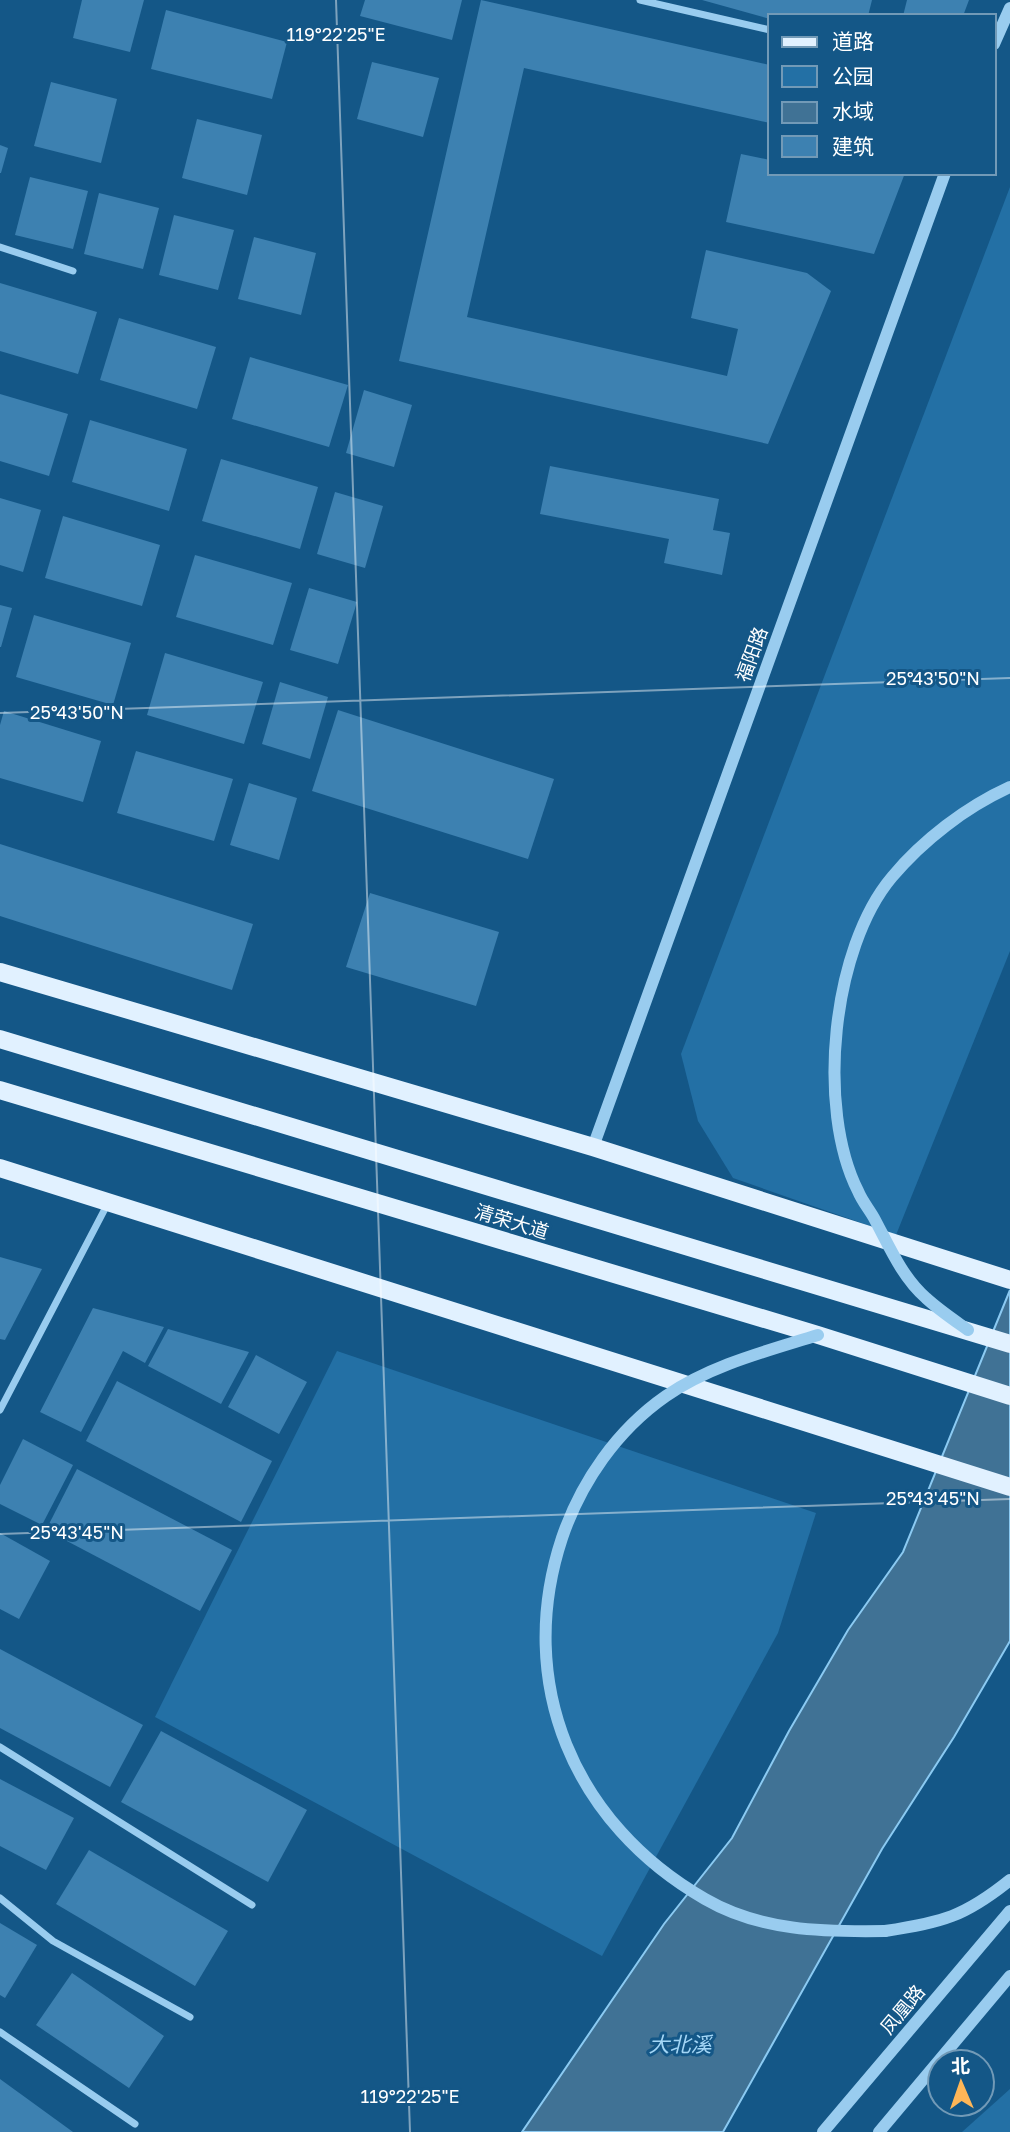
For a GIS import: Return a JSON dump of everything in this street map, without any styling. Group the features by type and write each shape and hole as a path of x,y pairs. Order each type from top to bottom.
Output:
{"main road":[{"path":"0,972 593,1147 1010,1280"},
{"name":"清荣大道","path":"0,1039 1010,1344"},
{"name":"清荣大道","path":"0,1090 818,1335 1010,1396"},
{"path":"0,1168 1010,1487"}],"street":[{"path":"640,0 768,30"},
{"path":"996,40 1010,8"},
{"name":"福阳路","path":"593,1147 944,175"},
{"path":"0,247 73,271"},
{"path":"968,1330 925,1297 901,1269 857,1190 843,1148 834,1104 834,1052 846,970 868,919 890,878 920,848 953,821 1010,788"},
{"path":"0,1410 109,1201"},
{"path":"818,1335 716,1368 666,1396 633,1425 595,1467 569,1518 550,1574 545,1617 545,1662 555,1720 586,1786 611,1823 668,1875 707,1900 774,1924 808,1930 885,1931 934,1924 977,1907 1010,1880"},
{"path":"0,1747 252,1905"},
{"path":"0,1898 53,1941 190,2017"},
{"name":"凤凰路","path":"823,2132 1010,1911"},
{"path":"879,2132 1010,1976"},
{"path":"0,2032 135,2124"}],"green space":[{"path":"1010,187 1010,951 896,1235 733,1178 698,1121 681,1054"},
{"path":"337,1351 816,1513 778,1633 602,1956 155,1717"},
{"path":"1010,2089 1010,2132 962,2132 978,2118 996,2118 996,2102"}],"water":[{"name":"大北溪","path":"1010,1290 1010,1641 954,1737 882,1849 723,2132 522,2132 664,1924 732,1838 789,1731 848,1630 903,1552"}],"building":[{"path":"82,0 144,0 130,52 73,38"},
{"path":"365,0 462,0 452,40 360,16"},
{"path":"481,0 768,65 768,123 524,68 467,317 727,376 738,329 691,318 706,250 807,273 831,291 768,444 399,361"},
{"path":"702,0 872,0 868,14 768,14 768,18"},
{"path":"907,0 969,0 964,14 904,14"},
{"path":"166,10 287,42 272,99 151,69"},
{"path":"372,62 439,78 423,137 357,119"},
{"path":"51,82 117,99 101,163 34,146"},
{"path":"197,119 262,135 247,195 182,178"},
{"path":"0,145 8,148 1,173 0,173"},
{"path":"741,154 768,160 768,175 904,175 874,254 726,222"},
{"path":"30,177 88,191 73,249 15,235"},
{"path":"99,193 159,208 143,269 84,254"},
{"path":"174,215 234,230 218,290 159,275"},
{"path":"254,237 316,253 301,315 238,299"},
{"path":"0,283 97,312 78,374 0,351"},
{"path":"119,318 216,347 197,409 100,380"},
{"path":"250,357 348,385 329,447 232,419"},
{"path":"364,390 412,405 394,467 346,453"},
{"path":"0,394 68,414 49,476 0,461"},
{"path":"90,420 187,449 169,511 72,482"},
{"path":"221,459 318,487 300,549 202,521"},
{"path":"550,466 719,499 713,530 730,533 722,575 664,563 669,539 540,514"},
{"path":"335,492 383,506 365,568 317,554"},
{"path":"0,498 41,510 23,572 0,565"},
{"path":"63,516 160,545 142,606 45,578"},
{"path":"195,555 292,583 273,645 176,617"},
{"path":"309,588 357,602 338,664 290,650"},
{"path":"0,605 12,608 1,647 0,647"},
{"path":"34,615 131,643 113,705 16,677"},
{"path":"165,653 263,682 244,744 147,715"},
{"path":"280,682 328,697 310,759 262,744"},
{"path":"338,710 554,779 528,859 312,791"},
{"path":"4,711 101,741 83,802 0,778 0,725"},
{"path":"136,751 233,779 214,841 117,813"},
{"path":"249,783 297,798 279,860 230,845"},
{"path":"0,844 253,924 232,990 0,916"},
{"path":"370,893 499,932 476,1006 346,967"},
{"path":"0,1257 42,1269 5,1340 0,1339"},
{"path":"93,1308 164,1327 145,1363 123,1351 81,1432 40,1412"},
{"path":"168,1329 249,1352 221,1404 148,1366"},
{"path":"256,1355 307,1382 279,1434 228,1407"},
{"path":"117,1381 272,1461 241,1522 86,1441"},
{"path":"23,1439 73,1465 42,1525 0,1504 0,1485"},
{"path":"77,1469 232,1550 200,1611 46,1530"},
{"path":"0,1533 50,1561 19,1619 0,1609"},
{"path":"0,1649 143,1725 110,1787 0,1728"},
{"path":"161,1731 307,1810 268,1882 121,1802"},
{"path":"0,1779 74,1818 46,1870 0,1846"},
{"path":"89,1850 228,1931 195,1986 56,1904"},
{"path":"0,1923 37,1945 5,1998 0,1995"},
{"path":"72,1973 164,2036 129,2088 36,2025"},
{"path":"0,2079 73,2132 0,2132"}]}
